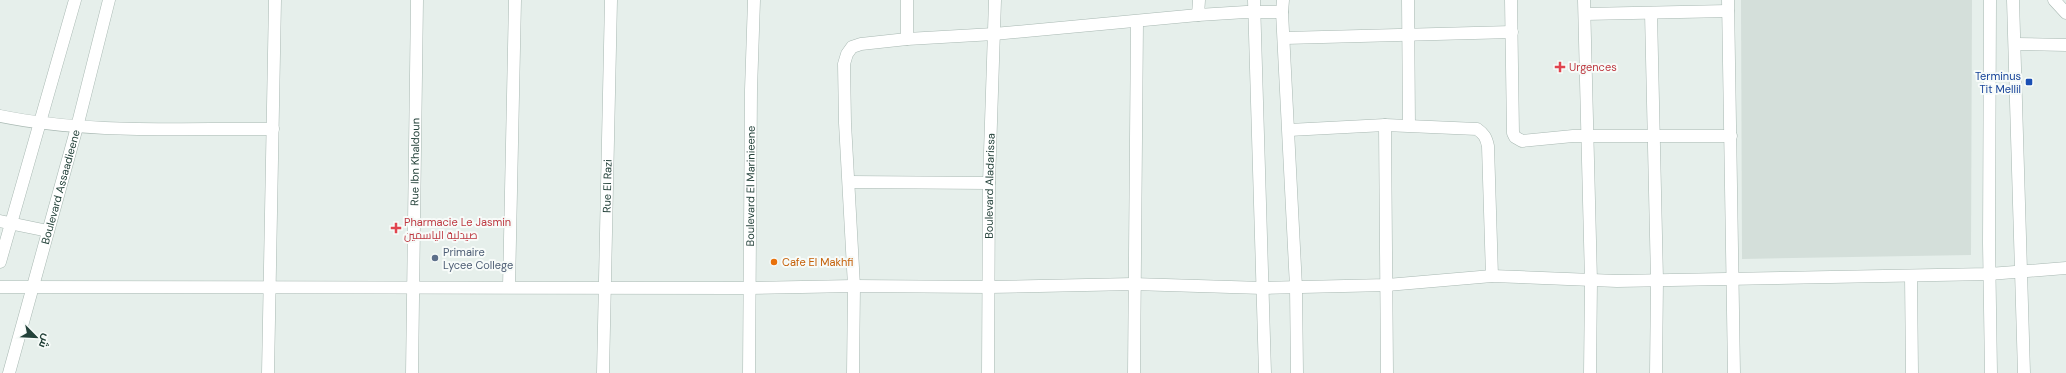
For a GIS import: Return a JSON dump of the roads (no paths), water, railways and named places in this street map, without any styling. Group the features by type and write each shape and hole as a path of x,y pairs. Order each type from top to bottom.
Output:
{"street":[{"path":"0,262 6,222 39,124 75,0"},
{"name":"Boulevard Assaadieene","path":"9,373 77,127 109,0"},
{"path":"268,373 275,0"},
{"name":"Rue Ibn Khaldoun","path":"412,373 417,0"},
{"path":"509,287 515,0"},
{"name":"Rue El Razi","path":"603,373 611,0"},
{"name":"Boulevard El Marinieene","path":"749,373 748,288 750,90 754,0"},
{"path":"907,0 907,39"},
{"name":"Boulevard Aladarissa","path":"988,373 989,183 995,0"},
{"path":"1198,15 1199,0"},
{"path":"1283,0 1282,12 1296,287 1297,373"},
{"path":"1408,0 1409,125"},
{"path":"1511,0 1513,133 1515,137 1522,141 1588,136 1730,136"},
{"path":"1584,0 1591,281 1590,373"},
{"path":"1990,0 1989,274 1991,373"},
{"path":"2014,0 2024,373"},
{"path":"2054,0 2066,13"},
{"path":"1584,14 1651,13 1728,5 1734,373"},
{"path":"1254,6 1264,288 1265,373"},
{"path":"853,373 854,286 845,123 844,64 846,54 852,47 861,44 907,39 994,34 1137,22 1198,15 1254,6 1282,12"},
{"path":"1651,13 1657,280 1656,373"},
{"path":"1134,373 1133,284 1137,22"},
{"path":"1284,38 1512,32"},
{"path":"2016,44 2066,45"},
{"path":"0,116 39,124 77,127 273,129"},
{"path":"1289,130 1385,125 1477,129 1484,135 1488,146 1492,276"},
{"path":"1385,125 1387,373"},
{"path":"849,182 989,183"},
{"path":"6,222 48,231"},
{"path":"0,287 748,288 854,286 989,287 1133,284 1264,288 1387,285 1492,276 1591,281 1989,274 2066,268"},
{"path":"1911,276 1912,373"}],"place":[{"name":"Urgences","path":"1560,67"},
{"name":"Terminus Tit Mellil","path":"2029,82"},
{"name":"Pharmacie Le Jasmin صيدلية الياسمين","path":"396,228"},
{"name":"Primaire Lycee College","path":"435,258"},
{"name":"Cafe El Makhfi","path":"774,262"}]}
